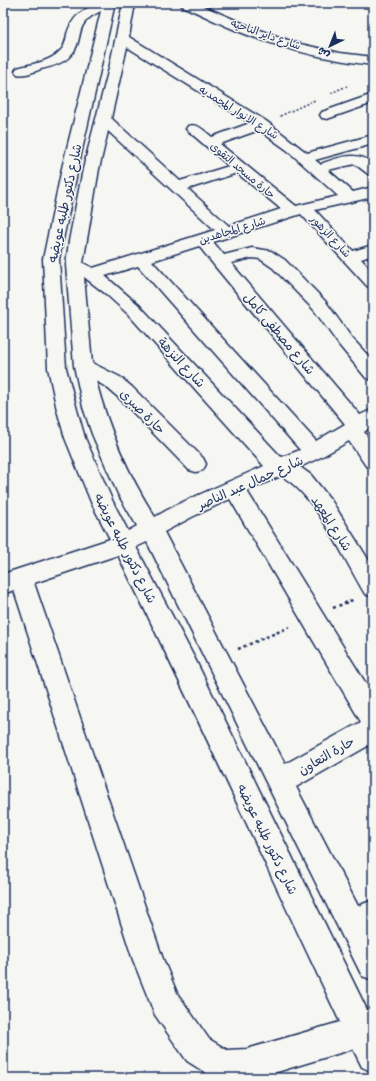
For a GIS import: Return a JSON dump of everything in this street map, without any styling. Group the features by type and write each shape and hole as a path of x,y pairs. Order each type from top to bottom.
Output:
{"street":[{"path":"22,71 57,59 66,53 75,33 76,24 84,15 109,3"},
{"name":"شارع دكتور طلبه عويضه","path":"109,3 70,168 51,259 57,368 75,438 102,502 124,544 373,1056"},
{"name":"شارع دكتور طلبه عويضه","path":"129,3 91,169 77,241 84,270 83,366 102,434 129,494 151,529 279,782 363,919 373,965"},
{"name":"شارع داير الناحيه","path":"186,3 245,29 269,37 325,53 373,61"},
{"name":"شارع الانوار المحمديه","path":"122,38 261,124 305,158 349,197"},
{"path":"327,115 373,98"},
{"path":"103,119 226,232"},
{"path":"210,143 261,124"},
{"name":"حارة مسجد التقوى","path":"193,129 240,167 299,210"},
{"path":"305,158 373,139"},
{"path":"318,169 353,159 365,162 373,171"},
{"path":"177,187 240,167"},
{"name":"شارع المجاهدين","path":"84,270 141,259 299,210 373,192"},
{"name":"شارع الزهور","path":"299,210 350,257 373,282"},
{"name":"شارع مصطفى كامل","path":"202,240 361,424 373,460"},
{"path":"350,257 373,250"},
{"path":"220,261 252,253 265,256 279,264 320,306 345,341 373,373"},
{"path":"141,259 314,452"},
{"name":"شارع النزهة","path":"84,270 115,290 223,405 270,459 283,467"},
{"name":"حارة صبرى","path":"83,366 113,382 125,392 196,464"},
{"name":"شارع جمال عبد الناصر","path":"12,581 124,544 184,511 314,452 361,424"},
{"name":"شارع المعهد","path":"283,467 298,475 304,481 328,513 373,587"},
{"path":"235,489 373,718"},
{"path":"102,502 129,494"},
{"path":"12,581 148,960 166,1004 198,1050 223,1066 247,1065 361,1031"},
{"name":"حارة التعاون","path":"279,782 373,729"}],"path":[{"path":"325,96 347,86"},
{"path":"261,124 318,99"}]}
